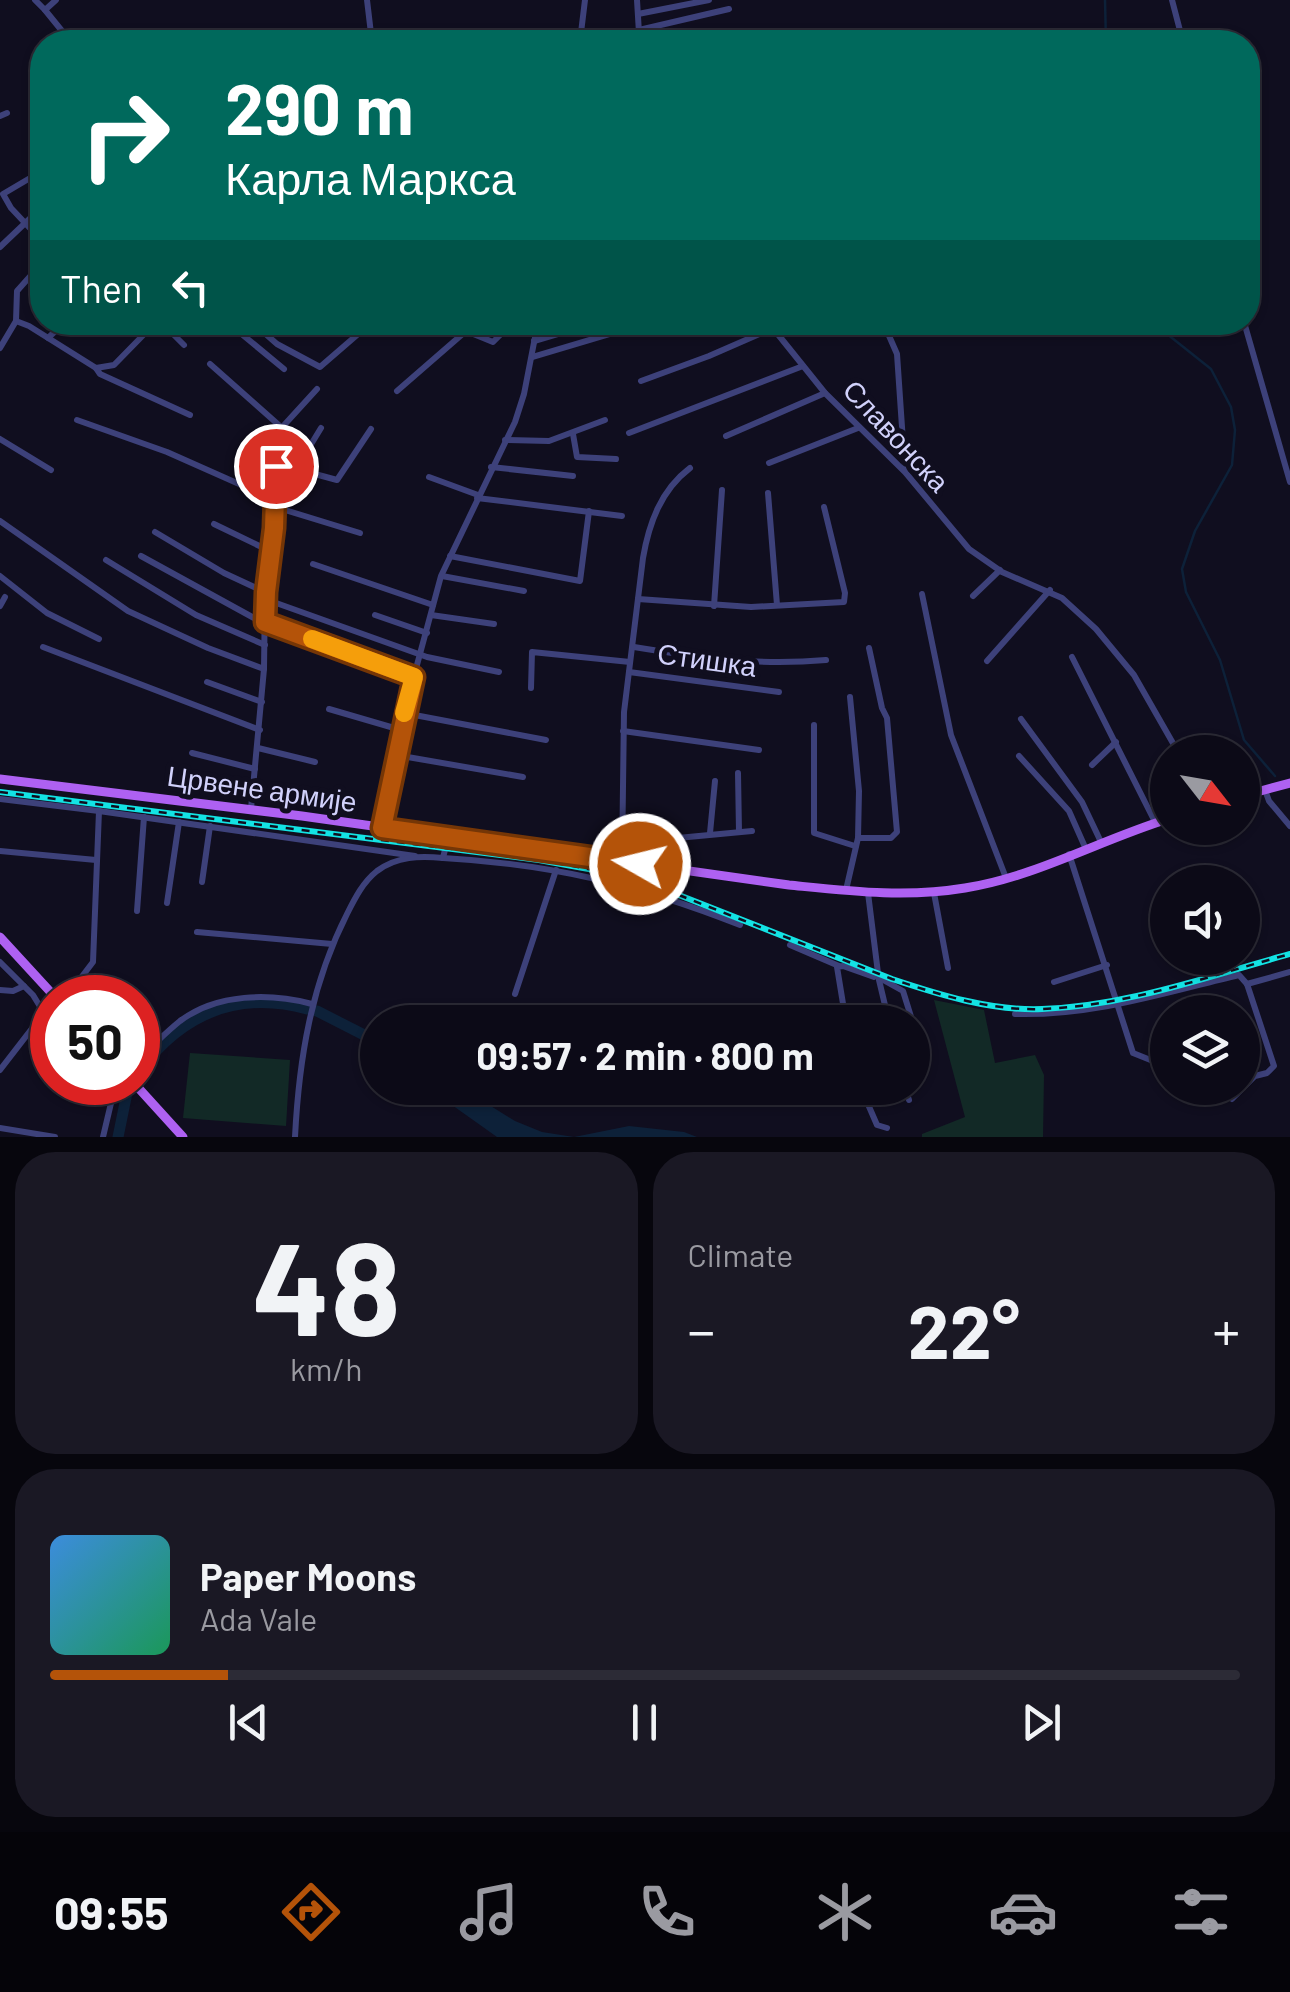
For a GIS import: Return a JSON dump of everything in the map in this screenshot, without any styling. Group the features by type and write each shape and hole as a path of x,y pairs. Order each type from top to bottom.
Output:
{"main road":[{"name":"Црвене армије","path":"0,780 251,809 868,894 934,893 1006,878 1150,824"},
{"path":"1260,791 1290,783"},
{"path":"0,937 35,975"},
{"path":"154,1105 183,1137"}],"street":[{"path":"36,0 61,30"},
{"path":"45,10 56,0"},
{"path":"367,0 371,30"},
{"path":"581,30 585,0"},
{"path":"637,0 639,30"},
{"path":"638,14 709,0"},
{"path":"1172,0 1181,30"},
{"path":"660,30 729,9"},
{"path":"30,178 1,194 30,228"},
{"path":"0,247 30,217"},
{"path":"0,348 16,321 18,291 30,276"},
{"path":"16,321 30,328"},
{"path":"42,335 100,374 190,415"},
{"path":"48,338 51,335"},
{"path":"96,368 114,365 145,335"},
{"path":"173,335 184,345"},
{"path":"243,335 284,369"},
{"path":"267,335 322,367 358,335"},
{"path":"398,391 457,335"},
{"path":"382,828 404,713 441,576 524,394 535,335"},
{"path":"534,341 554,335"},
{"path":"531,357 606,335"},
{"path":"640,381 692,363 750,335"},
{"name":"Славонска","path":"779,335 858,428 905,472 968,549 1000,570 1050,590 1080,612 1123,660 1169,735"},
{"path":"889,335 898,354 905,472"},
{"path":"1248,335 1290,482"},
{"path":"210,364 282,427"},
{"path":"629,433 802,366"},
{"path":"318,389 264,449 278,464 338,479 372,430"},
{"path":"726,436 826,393"},
{"path":"78,420 167,452 275,503 360,532"},
{"path":"505,440 549,441 605,420"},
{"path":"296,469 321,428"},
{"path":"770,463 858,428"},
{"path":"572,434 579,458 616,459"},
{"path":"0,439 50,470"},
{"path":"251,809 278,464"},
{"path":"491,467 573,476"},
{"path":"622,861 623,731 646,538 669,488 690,468"},
{"path":"428,477 478,496 622,516"},
{"path":"714,606 722,490"},
{"path":"768,494 777,605"},
{"path":"638,599 714,606 845,600 824,507"},
{"path":"450,556 580,581 589,512"},
{"path":"0,521 128,610 264,670"},
{"path":"214,524 272,552"},
{"path":"155,532 266,596 422,655 499,672"},
{"path":"141,556 228,606 414,677"},
{"path":"106,560 196,614 265,644"},
{"path":"314,564 433,605"},
{"path":"973,596 1000,570"},
{"path":"0,576 47,613 99,639"},
{"path":"441,576 524,591"},
{"path":"987,661 1050,590"},
{"path":"922,594 951,735 1006,878"},
{"path":"0,606 5,596"},
{"path":"375,615 427,633"},
{"path":"431,615 494,624"},
{"path":"43,647 260,730"},
{"path":"634,648 726,662 826,660"},
{"path":"814,725 814,833 856,842 892,838 897,832 888,718 882,708 869,648"},
{"path":"530,688 532,652 630,662"},
{"path":"1072,657 1150,812"},
{"name":"Стишка","path":"629,672 778,692"},
{"path":"207,682 262,702"},
{"path":"846,892 856,842 859,790 850,696"},
{"path":"329,709 401,730"},
{"path":"404,713 546,740"},
{"path":"1020,719 1082,802 1101,842"},
{"path":"623,731 759,750"},
{"path":"1092,765 1116,742"},
{"path":"258,748 315,762"},
{"path":"192,753 256,769"},
{"path":"396,755 523,776"},
{"path":"1019,756 1070,811 1086,847"},
{"path":"738,773 739,832"},
{"path":"710,833 715,780"},
{"path":"1265,790 1290,826"},
{"path":"0,798 415,856 556,870 628,885 740,925"},
{"path":"84,975 93,962 99,810"},
{"path":"137,911 144,817"},
{"path":"167,903 179,822"},
{"path":"202,882 210,826"},
{"path":"660,866 664,840 752,831"},
{"path":"443,858 448,837"},
{"path":"0,851 96,860"},
{"path":"1069,854 1135,1055 1150,1061"},
{"path":"294,1137 300,1070 312,1004 332,944 355,897 369,879 383,867 415,856"},
{"path":"515,994 556,870"},
{"path":"934,893 948,968"},
{"path":"868,894 885,1005"},
{"path":"196,932 332,944"},
{"path":"790,945 904,991 908,1005"},
{"path":"0,962 24,986 44,1015 2,1061 0,1070"},
{"path":"838,966 842,1005"},
{"path":"1054,982 1107,966"},
{"path":"1247,984 1290,972"},
{"path":"1015,1014 1060,1014 1119,1005 1239,974 1251,995"},
{"path":"0,990 13,991 24,986"},
{"path":"160,1039 183,1018 220,1002 283,997 312,1004"},
{"path":"1260,1023 1274,1066 1260,1075"},
{"path":"103,1137 111,1105"},
{"path":"868,1105 877,1125 887,1128"},
{"path":"0,1128 54,1137"}],"green space":[{"path":"934,1000 984,1010 995,1063 1035,1055 1044,1075 1043,1137 922,1137 965,1117"},
{"path":"190,1053 290,1060 286,1126 183,1118"}],"water":[{"path":"452,1105 489,1105 542,1132 574,1137 497,1137"},
{"path":"629,1126 697,1137 574,1137"}],"waterway":[{"path":"1105,0 1106,30"},
{"path":"1168,335 1211,369 1231,407 1235,430 1232,465 1195,531 1182,569 1186,592 1220,660 1244,740 1275,776"},
{"path":"160,1047 194,1021 235,1005 258,1002 307,1009"},
{"path":"317,1011 360,1033"},
{"path":"118,1137 125,1105"}],"railway":[{"path":"0,792 539,860 622,875 892,979 985,1005 1042,1009 1105,1002 1168,989 1290,954"}],"slow traffic":[{"path":"312,639 414,677 404,713"}],"route":[{"path":"276,466 265,622 414,677 382,828 640,864"}]}
